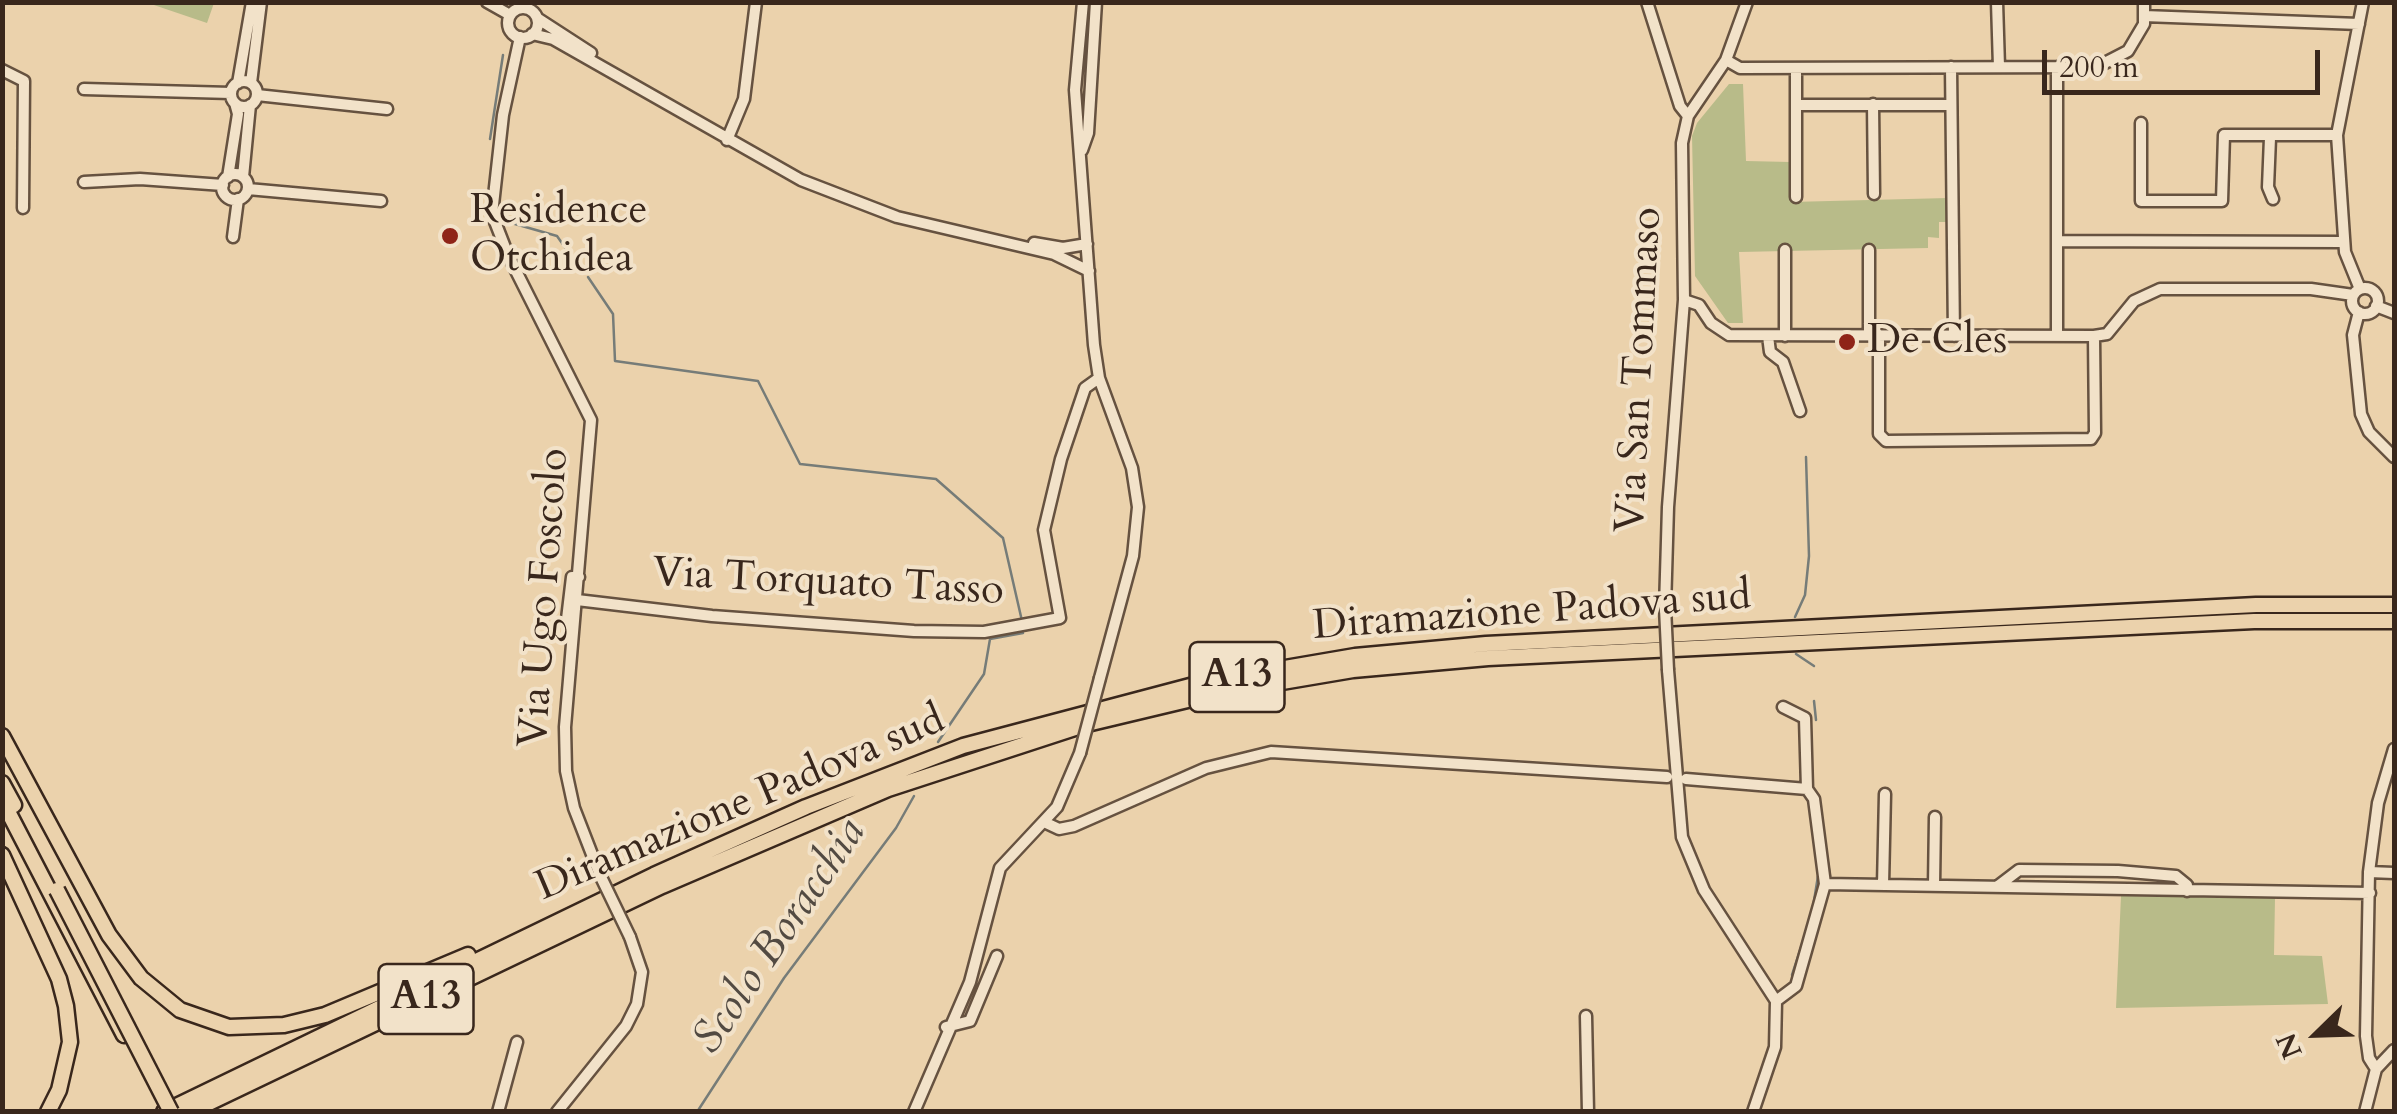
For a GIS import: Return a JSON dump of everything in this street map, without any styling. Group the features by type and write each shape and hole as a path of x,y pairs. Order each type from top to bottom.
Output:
{"highway":[{"name":"Diramazione Padova sud","path":"166,1112 561,920 806,808 962,746 1210,681 1354,656 1486,644 2256,605 2394,606"},
{"name":"Diramazione Padova sud","path":"190,1112 662,886 888,789 1087,724 1217,693 1354,670 1488,658 2254,620 2394,622"},
{"path":"2,736 109,935 141,978 180,1010 230,1027 284,1026 325,1015 561,920"},
{"path":"2,783 166,1112"},
{"path":"2,800 54,892"},
{"path":"2,854 59,979 66,1006 70,1042 59,1090 48,1112"},
{"path":"212,1112 273,1072"}],"street":[{"path":"238,199 228,197 225,181 238,114 234,93 252,2"},
{"path":"248,189 243,177 262,2"},
{"path":"487,2 510,15 532,10 728,137 793,171 910,216 1056,247 1087,244"},
{"path":"728,137 744,99 756,2"},
{"path":"914,1112 946,1027 975,967 1000,868 1065,794 1080,753 1133,556 1138,507 1132,468 1099,378 1089,271 1076,55 1083,2"},
{"path":"1080,156 1088,134 1096,2"},
{"name":"Via San Tommaso","path":"1647,2 1680,106 1688,116 1682,143 1684,300 1668,507 1665,608 1682,837 1704,890 1776,1001 1779,1022 1753,1112"},
{"path":"1688,116 1726,60 1747,2"},
{"path":"1997,2 1999,67"},
{"path":"1726,60 1740,68 2096,67 2123,56 2144,16 2144,2"},
{"path":"2359,312 2353,307 2356,292 2344,242 2337,135 2363,2"},
{"name":"Via Ugo Foscolo","path":"532,10 526,36 511,69 492,214 508,255 590,420 565,727 566,771 574,808 642,972 637,1004 626,1026 557,1112"},
{"path":"510,15 510,29 526,36 553,39 801,180 948,232 1054,254 1089,271"},
{"path":"2144,16 2359,24"},
{"path":"1951,67 1954,336"},
{"path":"1796,68 1796,197"},
{"path":"2057,68 2057,336"},
{"path":"2,70 24,81 23,208"},
{"path":"234,93 251,83"},
{"path":"84,89 234,93 253,100 386,109"},
{"path":"1873,104 1874,194"},
{"path":"1796,105 1951,105"},
{"path":"2140,123 2141,201 2222,201 2224,135 2337,135"},
{"path":"2270,138 2268,187 2273,199"},
{"path":"84,182 225,181 243,177"},
{"path":"233,237 238,199 248,189"},
{"path":"248,189 381,201"},
{"path":"2057,241 2344,242"},
{"path":"1785,250 1785,336"},
{"path":"1869,250 1879,434 1886,441 2091,439 2095,433 2094,336"},
{"path":"2330,290 2345,278 2348,268"},
{"path":"1683,318 1710,323 1729,335 2094,336 2108,334 2134,301 2160,289 2373,291 2376,306"},
{"path":"1684,300 1699,306 1710,323"},
{"path":"2359,312 2376,306 2394,313"},
{"path":"2359,312 2353,334 2361,414 2369,432 2394,458"},
{"path":"1768,336 1770,352 1783,362 1800,410"},
{"name":"Via Torquato Tasso","path":"576,600 712,616 914,630 984,632 1060,618 1044,530 1061,459 1086,388 1099,378"},
{"path":"567,619 572,577 579,576"},
{"path":"1776,1001 1796,986 1824,884 1814,799 1807,789 1806,718 1783,707"},
{"path":"2376,1068 2366,1036 2369,872 2378,803 2394,750"},
{"path":"1044,822 1060,828 1074,826 1206,768 1271,752 1667,777"},
{"path":"1686,779 1807,789"},
{"path":"1882,885 1885,794"},
{"path":"2378,803 2394,804"},
{"path":"1934,886 1935,817"},
{"path":"1998,886 2019,870 2104,870 2176,876 2187,885 2187,891"},
{"path":"2369,872 2394,872"},
{"path":"1824,884 2370,893"},
{"path":"946,1027 970,1021 997,956"},
{"path":"1586,1016 1588,1112"},
{"path":"498,1112 517,1042"},
{"path":"2365,1112 2376,1068 2394,1050"}],"green space":[{"path":"214,2 207,23 148,3"},
{"path":"1729,84 1743,84 1746,161 1790,162 1791,202 1948,198 1948,222 1939,222 1939,238 1928,237 1928,248 1739,252 1743,323 1728,323 1695,276 1692,136 1697,123"},
{"path":"2121,896 2275,898 2274,955 2322,956 2328,1004 2116,1008"}],"waterway":[{"name":"Scolo Boracchia","path":"490,139 503,55"},
{"name":"Scolo Boracchia","path":"508,222 557,236 578,266"},
{"name":"Scolo Boracchia","path":"588,277 613,314 615,361 758,381 800,464 936,479 1003,538 1022,621"},
{"path":"1795,617 1805,595 1809,556 1806,457"},
{"name":"Scolo Boracchia","path":"938,742 984,674 990,639 1023,633"},
{"path":"1796,654 1814,666"},
{"path":"1814,701 1816,720"},
{"name":"Scolo Boracchia","path":"697,1112 784,978 896,828 914,796"},
{"path":"1823,830 1830,876"},
{"path":"1813,907 1818,876"},
{"path":"1792,975 1807,929"}],"place":[{"name":"Residence Otchidea","path":"450,236"},
{"name":"De Cles","path":"1847,342"}]}
